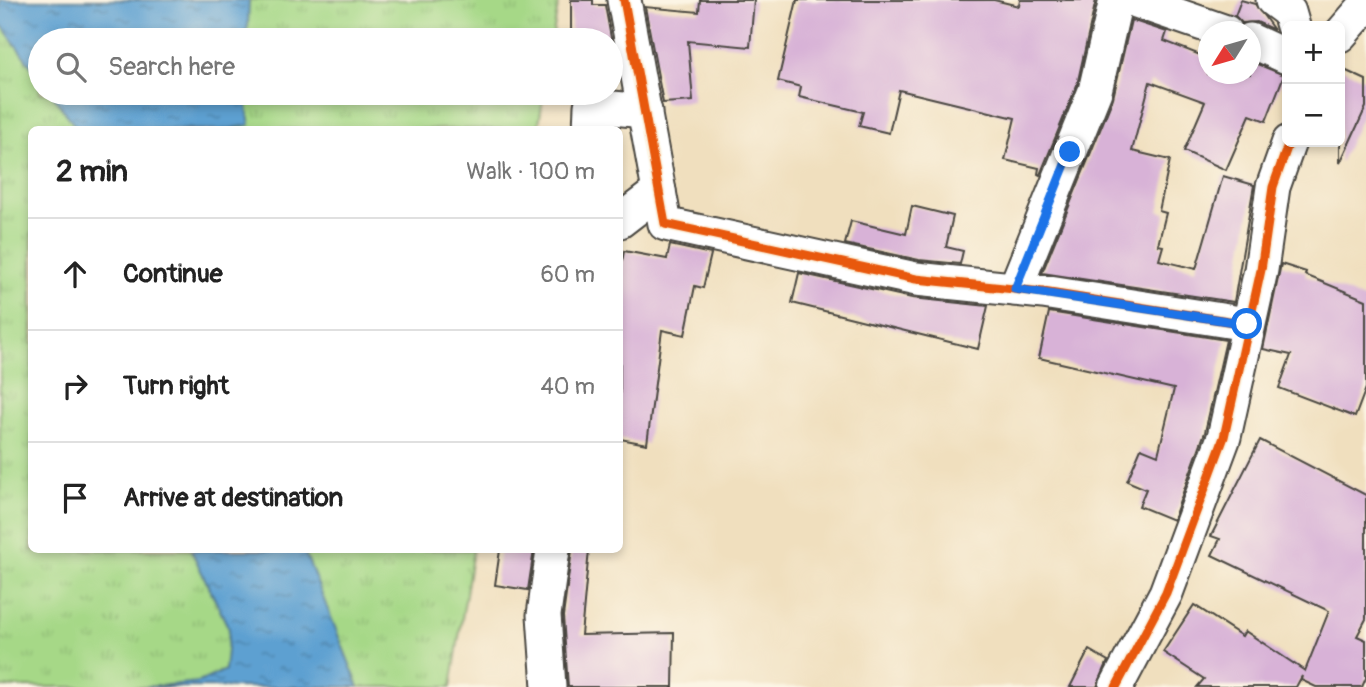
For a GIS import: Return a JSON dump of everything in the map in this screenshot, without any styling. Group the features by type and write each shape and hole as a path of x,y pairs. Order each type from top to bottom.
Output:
{"street":[{"path":"624,0 665,224 916,279 1015,289 1247,324"},
{"path":"1015,289 1095,91 1116,0"},
{"path":"1133,0 1198,22"},
{"path":"1273,0 1289,12 1292,21"},
{"path":"1345,29 1366,5"},
{"path":"1261,45 1282,55"},
{"path":"590,126 591,106 645,111"},
{"path":"1116,687 1166,593 1219,450 1261,270 1273,187 1287,147"},
{"path":"623,219 659,191"},
{"path":"549,687 544,615 553,553"}],"green space":[{"path":"0,0 559,0 554,28 28,28 28,105 542,105 538,126 28,126 28,553 473,553 451,687 0,687"}],"water":[{"path":"0,0 249,0 247,28 28,28 28,62 0,23"},
{"path":"60,105 247,105 250,125 245,126 75,126"},
{"path":"192,553 305,553 359,687 146,687 199,682 225,670 229,629"}],"building":[{"path":"571,0 593,0 593,5 605,5 609,28 571,28"},
{"path":"700,0 754,0 750,47 688,41 693,101 663,103 645,7 699,12"},
{"path":"797,0 994,0 1019,6 1020,0 1096,0 1077,85 1040,175 1039,168 1005,160 1015,118 899,90 889,133 859,126 863,112 799,97 801,87 778,81"},
{"path":"1241,0 1255,4 1274,30 1261,24 1261,21 1240,21 1235,16"},
{"path":"1131,20 1167,32 1164,41 1198,54 1198,84 1261,84 1261,66 1282,74 1266,121 1250,115 1226,170 1184,151 1205,102 1150,82 1132,151 1170,160 1159,211 1166,213 1158,245 1163,246 1159,260 1196,269 1223,176 1254,185 1234,302 1042,273 1113,98"},
{"path":"1345,70 1366,80 1366,107 1340,163 1340,147 1345,147"},
{"path":"912,206 953,216 946,247 963,251 960,264 919,260 845,244 851,221 906,234"},
{"path":"670,245 711,254 703,288 695,286 685,335 662,330 647,444 623,440 623,256 624,251 667,259"},
{"path":"1281,264 1306,272 1305,275 1366,300 1366,388 1355,417 1279,388 1291,355 1263,349"},
{"path":"799,273 912,298 988,306 978,349 792,303"},
{"path":"1049,312 1226,340 1205,432 1173,520 1139,506 1146,489 1127,481 1141,448 1158,455 1174,389 1039,358"},
{"path":"1260,440 1366,495 1366,619 1357,636 1366,640 1366,678 1362,687 1316,687 1301,680 1302,676 1296,687 1197,687 1204,679 1163,652 1194,605 1242,636 1245,631 1305,671 1329,611 1212,555 1220,539 1211,536"},
{"path":"500,553 534,553 528,590 495,585"},
{"path":"572,553 589,553 581,635 674,633 673,687 568,687 563,616"},
{"path":"1089,650 1108,661 1097,687 1070,687"}],"cycle path":[{"path":"624,0 665,224 916,279 1043,292 1247,324"},
{"path":"1116,687 1166,593 1224,437 1261,270 1273,187 1287,147"}],"route":[{"path":"1070,152 1015,289 1247,324"}]}
